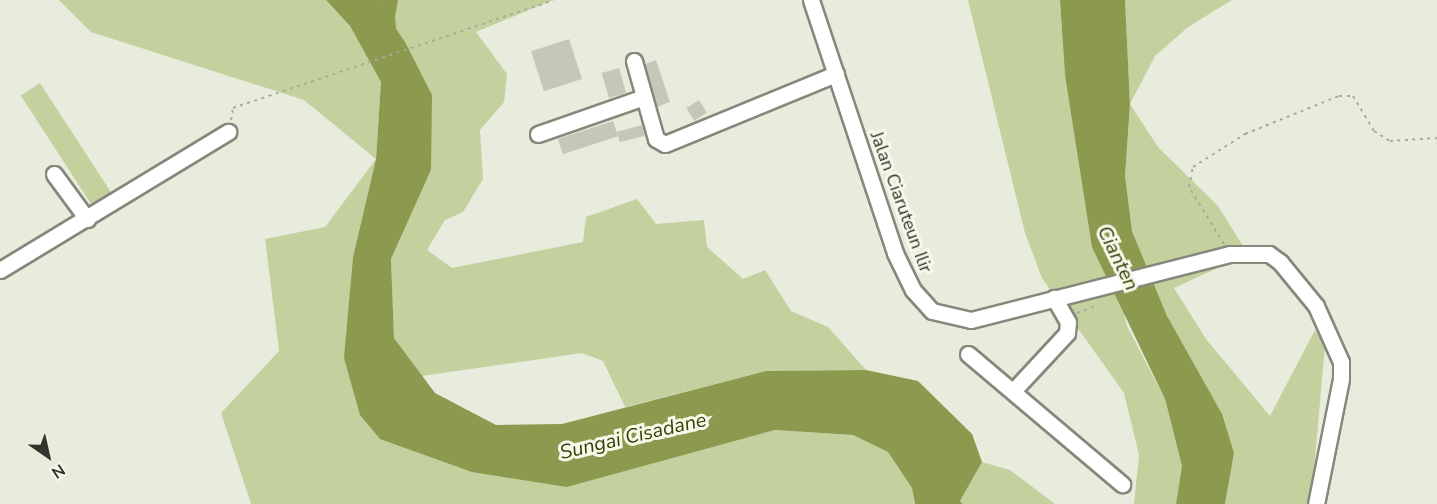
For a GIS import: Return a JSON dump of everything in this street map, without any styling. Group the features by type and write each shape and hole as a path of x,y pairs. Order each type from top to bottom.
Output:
{"street":[{"name":"Jalan Ciaruteun Ilir","path":"812,0 891,243 921,301 932,311 971,320 1169,267 1230,254 1269,254 1280,262 1316,306 1337,349 1341,379 1316,504"},
{"path":"634,61 656,139 665,144 836,74"},
{"path":"538,134 644,97"},
{"path":"0,270 228,132"},
{"path":"54,174 87,219"},
{"path":"1014,390 1067,333 1061,296"},
{"path":"968,354 1014,390 1122,484"}],"path":[{"path":"228,132 233,126 230,111 553,0"},
{"path":"1230,254 1189,187 1193,167 1245,134 1339,96 1353,96 1374,131 1390,141 1437,138"},
{"path":"1065,316 1096,306"}],"shaded area":[{"path":"59,0 326,0 350,26 381,82 376,159 304,100 91,32"},
{"path":"377,0 553,0 476,32 507,74 504,102 480,130 483,179 463,212 445,220 427,250 452,268 583,242 586,217 637,199 656,224 704,220 707,247 743,279 765,270 791,311 828,327 866,370 766,371 625,407 603,361 582,353 422,376 394,338 391,259 431,170 405,42"},
{"path":"968,0 1060,0 1065,75 1127,326 1165,399 1182,466 1176,504 1134,504 1139,455 1124,393 1042,278 1025,233"},
{"path":"1125,0 1232,0 1188,27 1155,56 1130,104"},
{"path":"40,83 114,196 94,209 21,96"},
{"path":"1130,104 1158,147 1218,206 1248,254 1174,288 1206,339 1270,416 1315,330 1325,345 1311,504 1225,504 1234,453 1167,316 1132,231 1125,176"},
{"path":"376,159 353,257 345,358 567,487 775,430 853,435 888,452 912,488 915,504 251,504 221,413 279,351 265,239 325,227"},
{"path":"982,462 1010,470 1055,504 963,504 960,501"}],"water":[{"name":"Sungai Cisadane","path":"326,0 377,0 405,42 432,95 431,170 391,259 394,338 435,393 496,425 562,424 766,371 866,370 918,381 972,434 982,462 960,501 963,504 915,504 912,488 888,452 853,435 775,430 567,487 472,472 380,439 360,415 344,358 353,257 376,159 381,82 350,26"},
{"name":"Cianten","path":"1060,0 1125,0 1130,104 1125,176 1132,231 1167,316 1222,414 1234,453 1225,504 1176,504 1182,466 1165,399 1092,247 1065,75"}],"building":[{"path":"569,39 582,79 544,91 531,51"},
{"path":"656,60 670,102 657,107 645,64"},
{"path":"619,68 626,93 609,98 602,73"},
{"path":"699,100 707,113 694,121 686,108"},
{"path":"613,121 618,136 563,154 558,139"},
{"path":"642,125 645,136 620,142 617,132"}],"waterway":[{"path":"387,39 385,15 388,0"}]}
